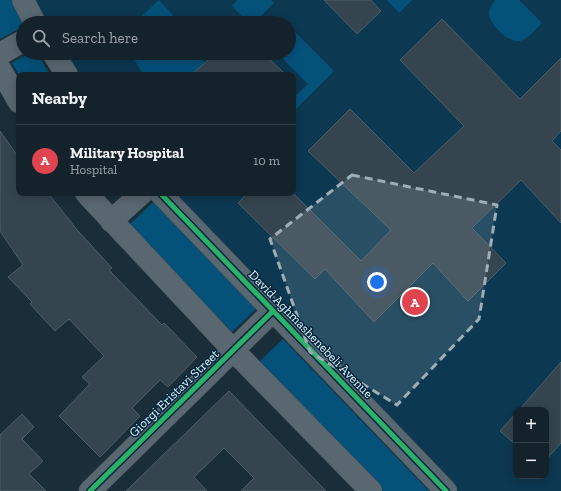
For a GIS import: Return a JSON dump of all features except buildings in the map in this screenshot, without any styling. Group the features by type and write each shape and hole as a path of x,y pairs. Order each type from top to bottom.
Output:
{"street":[{"path":"23,0 31,16"},
{"path":"0,54 16,45"},
{"path":"57,60 65,72"},
{"path":"0,69 16,97"},
{"path":"89,196 233,350 371,491"},
{"path":"111,221 139,196"},
{"name":"David Aghmashenebeli Avenue","path":"163,196 446,491"},
{"name":"Giorgi Eristavi Street","path":"90,491 273,311"}],"highlighted area":[{"path":"352,175 497,205 479,319 397,405 310,352 270,239"}],"shaded area":[{"path":"0,0 11,0 19,16 16,16 16,31 0,39"},
{"path":"27,0 561,0 561,491 451,491 166,196 296,196 296,72 69,72 61,60 296,60 296,16 35,16"},
{"path":"159,0 174,16 142,16"},
{"path":"237,0 271,0 274,3 261,16 242,16 232,6"},
{"path":"387,0 412,0 399,13"},
{"path":"495,0 519,0 542,23 523,40 515,41 510,39 496,28 490,18 490,10"},
{"path":"296,33 334,71 296,109 296,95 308,84 284,60 296,60"},
{"path":"17,60 41,60 48,72 17,72 12,63"},
{"path":"134,60 202,60 215,72 142,72"},
{"path":"153,202 256,309 232,332 129,225"},
{"path":"283,339 429,491 383,491 259,362"}],"cycle path":[{"path":"163,196 446,491"},
{"path":"90,491 273,311"}],"place":[{"name":"Military Hospital","path":"415,302"}]}
